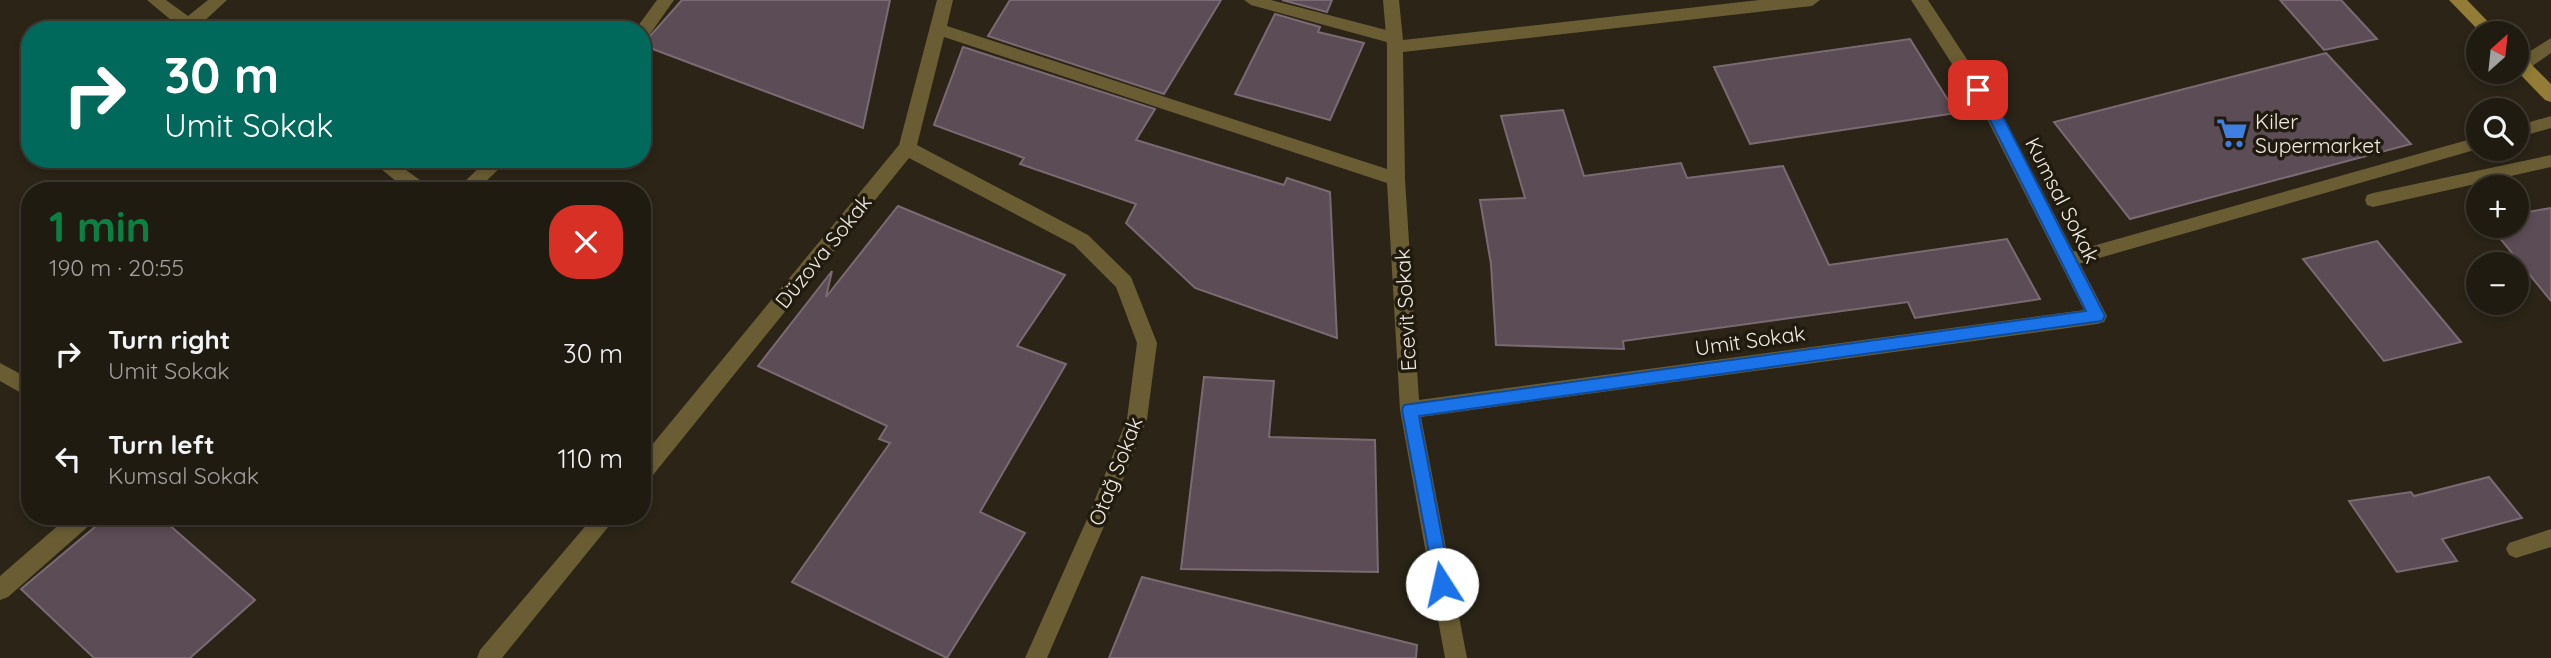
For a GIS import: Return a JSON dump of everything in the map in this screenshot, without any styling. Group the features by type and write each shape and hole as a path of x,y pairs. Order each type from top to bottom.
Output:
{"main road":[{"path":"2457,0 2479,21"},
{"path":"2529,72 2551,95"}],"street":[{"path":"155,0 184,21"},
{"path":"198,21 219,0"},
{"path":"651,21 666,0"},
{"name":"Düzova Sokak","path":"651,462 907,148 945,0"},
{"name":"Ecevit Sokak","path":"1391,0 1395,43 1396,179 1410,410 1456,658"},
{"path":"1395,43 1812,0"},
{"name":"Kumsal Sokak","path":"1919,0 1993,113 2097,316"},
{"path":"937,29 1396,179"},
{"path":"2529,56 2551,44"},
{"name":"Otağ Sokak","path":"907,148 1081,240 1124,283 1147,343 1137,419 1098,517 1036,658"},
{"path":"390,168 410,182"},
{"path":"474,182 490,168"},
{"name":"Umit Sokak","path":"1410,410 2097,316"},
{"path":"0,371 21,384"},
{"path":"0,590 75,525"},
{"path":"488,658 599,525"}],"lane":[{"path":"1251,0 1395,43"},
{"path":"2529,128 2551,122"},
{"path":"2068,260 2466,146"},
{"path":"2373,200 2551,161"},
{"path":"2516,549 2551,538"}],"building":[{"path":"682,0 890,0 863,128 651,48 651,35"},
{"path":"1010,0 1221,0 1164,94 988,36"},
{"path":"1282,0 1332,0 1327,12"},
{"path":"2280,0 2341,0 2377,39 2324,50"},
{"path":"1275,14 1320,27 1318,32 1364,43 1330,120 1235,94"},
{"path":"1910,39 1956,113 1750,144 1714,67"},
{"path":"963,47 1155,109 1136,140 1284,185 1287,178 1330,192 1337,338 1195,288 1126,223 1136,204 1020,164 1024,158 934,125"},
{"name":"Kiler Supermarket","path":"2326,53 2411,144 2130,219 2054,122"},
{"path":"1563,110 1584,176 1681,163 1687,178 1783,166 1829,265 2007,239 2040,299 1915,318 1908,302 1623,341 1624,349 1496,345 1491,264 1480,200 1525,198 1501,116"},
{"path":"898,206 1065,275 1017,346 1066,364 980,512 1025,533 947,658 792,582 890,443 879,439 887,426 758,366 832,271 826,297"},
{"path":"2551,208 2551,301 2529,274 2529,252 2511,252 2500,238 2529,238 2529,212"},
{"path":"2377,241 2461,342 2384,361 2303,259"},
{"path":"1204,377 1274,381 1269,437 1375,440 1378,572 1181,569"},
{"path":"2489,477 2522,518 2442,539 2457,561 2397,572 2349,501 2411,492 2414,496"},
{"path":"97,525 169,525 255,600 190,658 94,658 21,589"},
{"path":"1142,577 1417,645 1416,658 1109,658"}],"place":[{"name":"Kiler Supermarket","path":"2232,133"}],"route":[{"path":"1442,584 1410,410 2097,316 1993,113 1978,90"}]}
